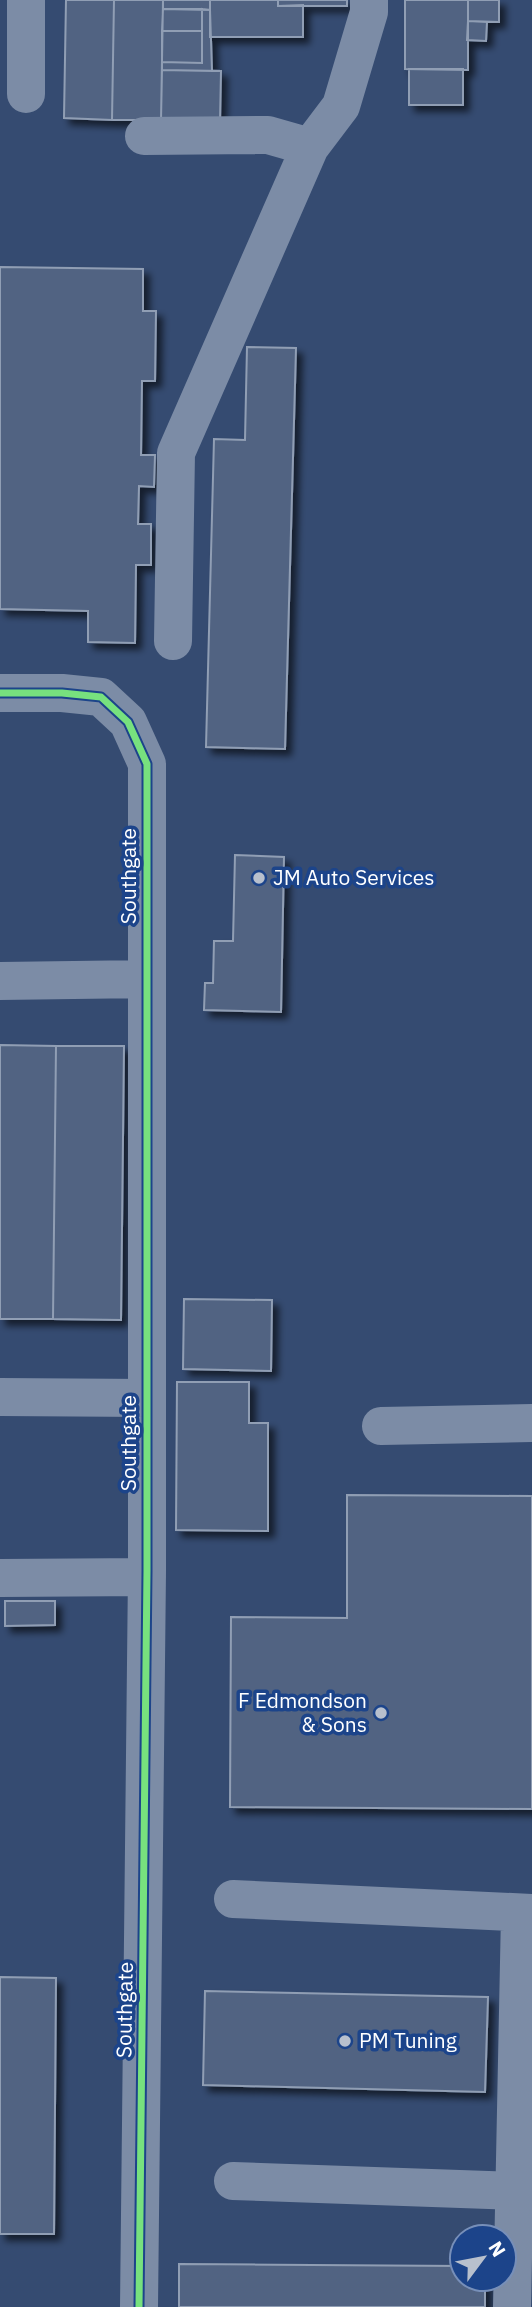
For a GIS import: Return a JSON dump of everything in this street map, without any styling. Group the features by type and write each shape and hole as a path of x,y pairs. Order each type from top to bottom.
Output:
{"street":[{"path":"26,0 26,94"},
{"path":"173,641 176,453 310,147 341,106 369,12 369,0"},
{"path":"144,136 268,135 310,147"},
{"name":"Southgate","path":"0,693 62,693 101,697 128,722 147,764 147,1577 139,2307"},
{"path":"0,981 147,979"},
{"path":"0,1397 147,1398"},
{"path":"381,1426 532,1423"},
{"path":"0,1578 147,1577"},
{"path":"233,1899 526,1913 512,2307"},
{"path":"233,2181 515,2191"}],"building":[{"path":"66,0 114,0 112,120 64,118"},
{"path":"114,0 163,0 161,120 112,120"},
{"path":"163,0 210,0 210,10 163,9"},
{"path":"210,0 278,0 278,6 303,5 303,37 210,37"},
{"path":"278,0 347,0 347,6 278,6"},
{"path":"405,0 468,0 468,70 405,69"},
{"path":"468,0 499,0 499,22 468,21"},
{"path":"163,9 202,9 202,31 162,31"},
{"path":"202,9 210,10 212,71 162,70 162,62 202,63"},
{"path":"468,21 487,22 486,41 467,40"},
{"path":"162,31 202,31 202,63 162,62"},
{"path":"409,69 463,69 463,105 409,105"},
{"path":"162,70 221,71 220,121 161,120"},
{"path":"0,267 143,269 143,311 156,311 155,381 142,381 141,455 155,455 154,487 139,486 138,524 151,524 151,565 136,565 135,643 88,642 88,611 0,609"},
{"path":"247,347 296,348 285,749 206,747 214,439 245,440"},
{"path":"235,855 284,857 281,1012 204,1010 205,983 213,983 214,941 233,941"},
{"path":"0,1045 56,1046 53,1319 0,1319"},
{"path":"56,1046 124,1046 121,1320 53,1319"},
{"path":"184,1299 272,1300 271,1371 183,1369"},
{"path":"177,1382 249,1382 249,1423 268,1423 268,1531 176,1530"},
{"name":"F Edmondson & Sons","path":"347,1495 532,1496 532,1809 230,1807 231,1617 347,1618"},
{"path":"5,1601 55,1601 55,1625 5,1626"},
{"path":"0,1977 56,1978 54,2234 0,2234"},
{"name":"PM Tuning","path":"205,1991 488,1997 485,2092 203,2085"},
{"path":"179,2264 448,2266 448,2293 485,2293 485,2307 179,2307"}],"cycle path":[{"path":"0,693 62,693 101,697 128,722 147,764 147,1571 139,2307"}],"place":[{"name":"JM Auto Services","path":"259,878"},
{"name":"F Edmondson & Sons","path":"381,1713"},
{"name":"PM Tuning","path":"345,2041"}]}
